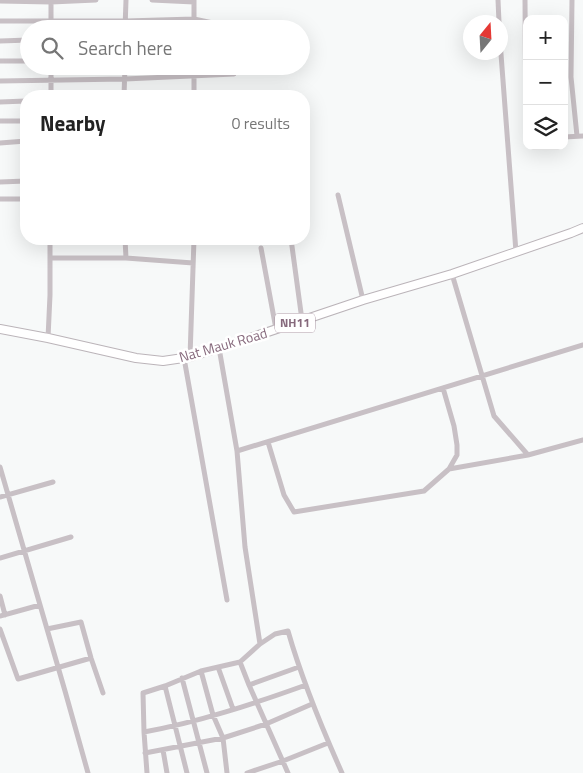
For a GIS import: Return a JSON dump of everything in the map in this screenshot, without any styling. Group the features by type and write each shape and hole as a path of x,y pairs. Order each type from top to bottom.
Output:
{"highway":[{"name":"Nat Mauk Road","path":"0,329 136,358 163,361 187,357 362,300 452,274 583,228"}],"street":[{"path":"0,1 96,0"},
{"path":"126,0 126,20"},
{"path":"152,0 194,1 194,19"},
{"path":"498,0 499,15"},
{"path":"525,0 526,105"},
{"path":"572,0 571,77 580,136"},
{"path":"51,1 51,20"},
{"path":"160,20 197,20"},
{"path":"0,21 20,21"},
{"path":"0,41 20,40"},
{"path":"501,60 516,252"},
{"path":"0,61 20,61"},
{"path":"51,75 51,90"},
{"path":"124,75 124,90"},
{"path":"0,81 124,79 194,75 194,90"},
{"path":"0,102 20,101"},
{"path":"0,121 20,121"},
{"path":"0,143 20,142"},
{"path":"0,182 20,181"},
{"path":"338,195 362,300"},
{"path":"0,199 20,199"},
{"path":"48,338 50,245"},
{"path":"125,245 126,258"},
{"path":"194,245 187,357 227,600"},
{"path":"292,245 302,320"},
{"path":"261,248 276,329"},
{"path":"50,258 126,258 193,263"},
{"path":"452,274 494,416 528,455"},
{"path":"237,451 583,344"},
{"path":"219,348 237,451 245,547 260,644"},
{"path":"268,442 284,495 294,512 424,491 449,468 457,455 458,445 454,426 442,388"},
{"path":"449,468 528,455 583,440"},
{"path":"0,467 88,773"},
{"path":"0,497 53,482"},
{"path":"0,558 72,537"},
{"path":"0,596 3,615 40,605"},
{"path":"47,630 82,622 91,658 103,693"},
{"path":"0,629 18,679 91,658"},
{"path":"148,773 145,753 143,693 182,678 240,662 260,644 275,634 288,631 312,704 342,773"},
{"path":"240,662 256,703 288,773"},
{"path":"218,667 233,709"},
{"path":"249,685 299,667"},
{"path":"201,672 223,738 227,773"},
{"path":"182,678 207,773"},
{"path":"144,732 175,726 256,703 306,685"},
{"path":"165,686 187,773"},
{"path":"145,753 223,738 266,724 312,704"},
{"path":"248,773 328,743"},
{"path":"163,750 167,773"},
{"path":"266,767 268,773"}]}
